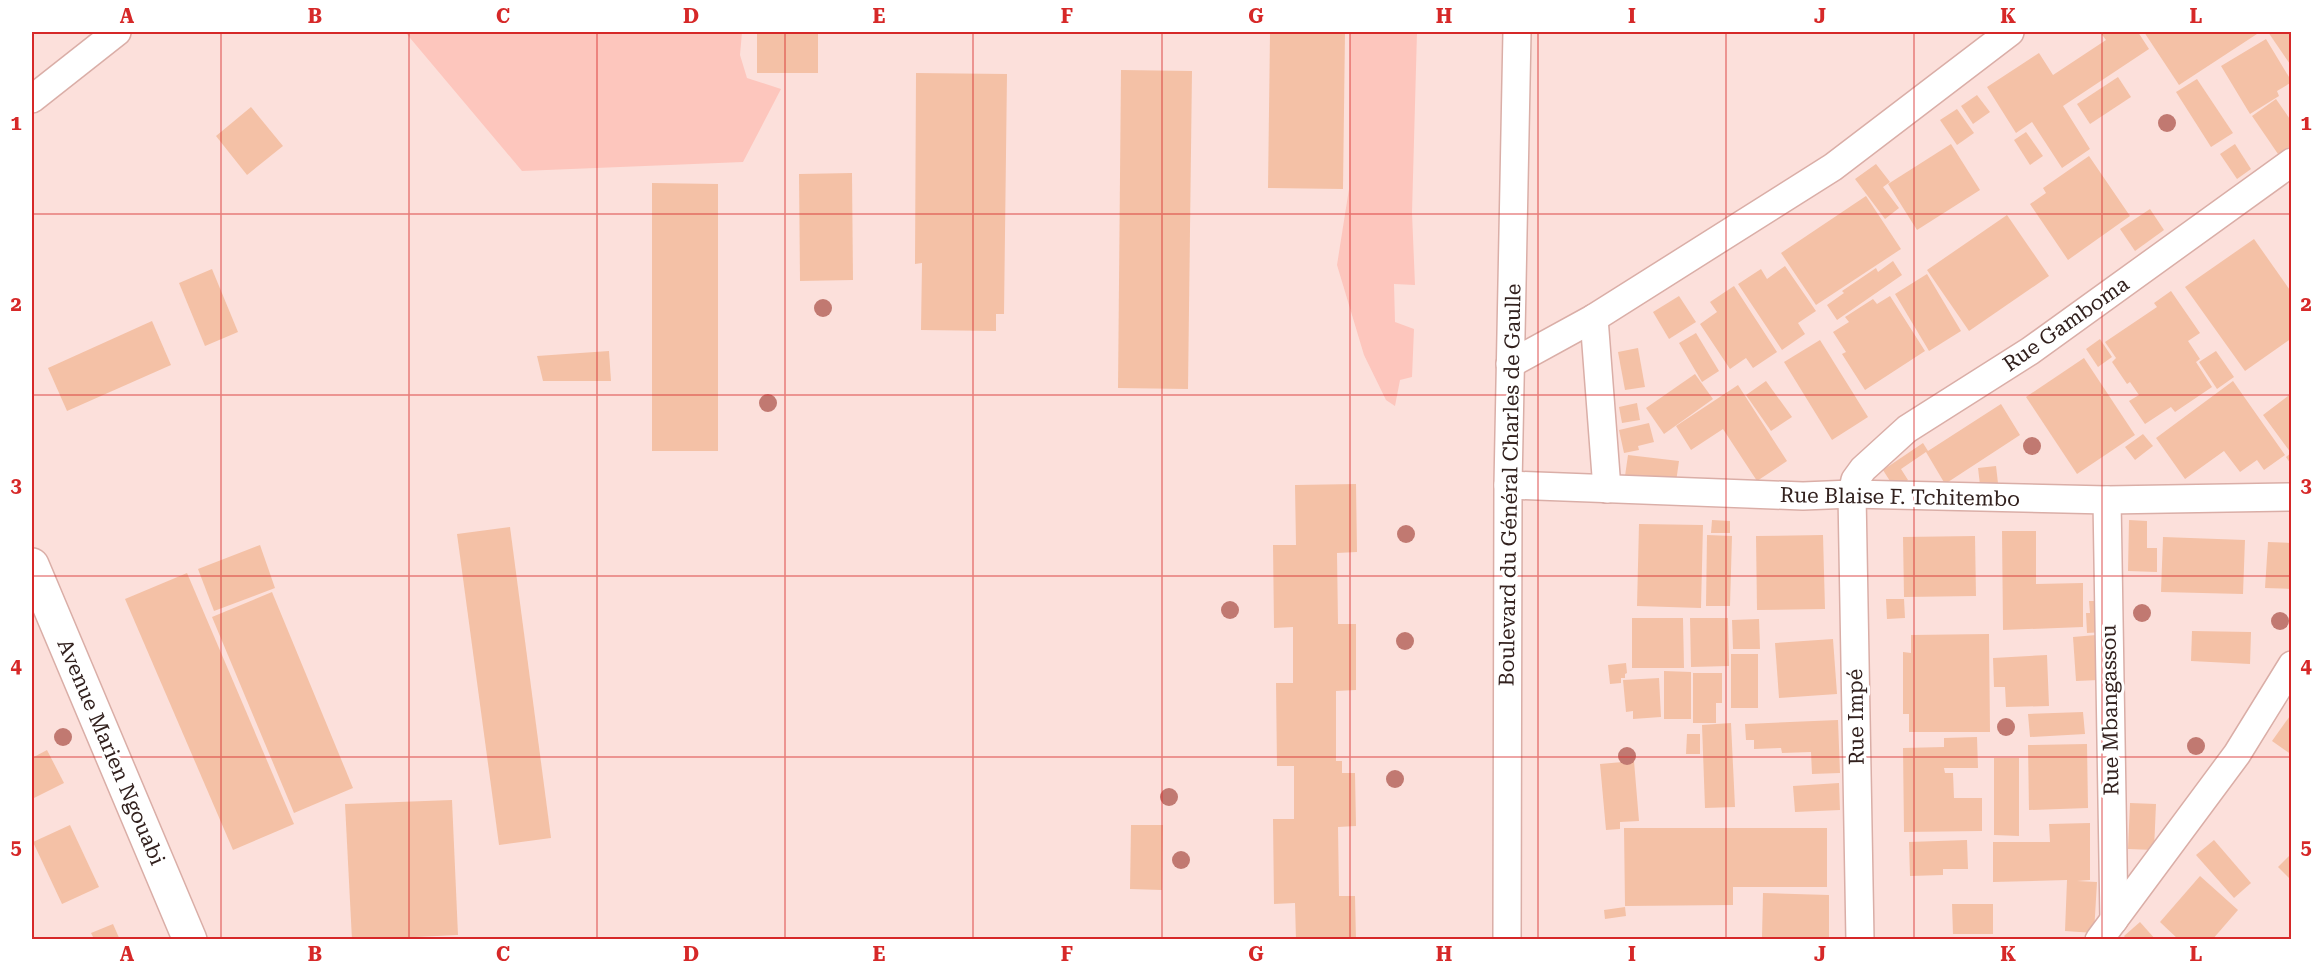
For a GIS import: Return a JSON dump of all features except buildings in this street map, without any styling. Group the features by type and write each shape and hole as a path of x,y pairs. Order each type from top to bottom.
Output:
{"street":[{"path":"32,99 117,32"},
{"name":"Boulevard du Général Charles de Gaulle","path":"1507,939 1510,364 1516,32"},
{"path":"1510,364 1594,318 1833,166 2010,32"},
{"name":"Rue Gamboma","path":"1852,494 1855,480 1863,469 1907,429 2030,351 2292,162"},
{"path":"1594,318 1607,489"},
{"name":"Rue Blaise F. Tchitembo","path":"1509,485 1803,496 1852,494 2107,500 2292,497"},
{"name":"Rue Impé","path":"1852,494 1860,939"},
{"name":"Rue Mbangassou","path":"2106,930 2107,500"},
{"name":"Avenue Marien Ngouabi","path":"32,566 190,939"},
{"path":"2106,930 2237,754 2292,665"}],"shaded area":[{"path":"405,32 742,32 740,55 747,78 781,89 743,162 522,171"},
{"path":"1350,32 1417,32 1412,213 1415,285 1394,284 1395,322 1414,329 1412,377 1400,380 1395,406 1386,400 1364,355 1337,265 1349,189"}]}
